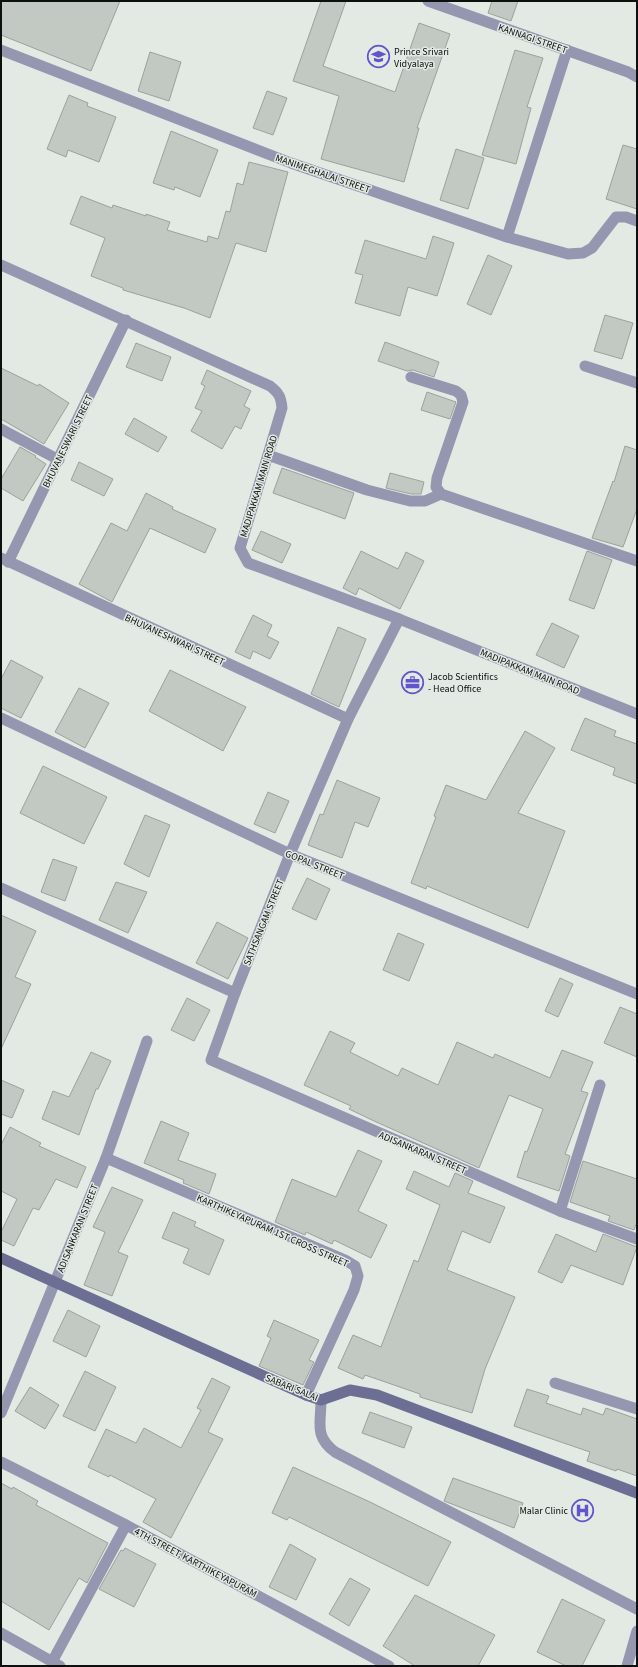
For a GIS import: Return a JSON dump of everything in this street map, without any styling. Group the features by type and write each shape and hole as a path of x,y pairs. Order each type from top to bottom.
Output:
{"main road":[{"name":"SABARI SALAI","path":"1,1258 322,1400 350,1390 377,1395 637,1493"}],"street":[{"name":"KANNAGI STREET","path":"428,1 628,72 637,77"},
{"name":"MANIMEGHALAI STREET","path":"1,50 291,163 507,237 568,254 583,253 592,248 616,217 626,217 637,221"},
{"path":"507,237 567,50"},
{"name":"MADIPAKKAM MAIN ROAD","path":"1,265 270,386 281,396 282,408 240,548 248,563 399,619 637,714"},
{"name":"BHUVANESWARI STREET","path":"5,560 59,460 126,320"},
{"path":"585,366 637,383"},
{"path":"411,377 456,391 461,395 463,402 437,478 436,487 441,494 637,561"},
{"path":"1,429 59,460"},
{"path":"268,455 367,490 410,501 425,501 441,494"},
{"name":"BHUVANESHWARI STREET","path":"5,560 348,719"},
{"name":"SATHSANGAM STREET","path":"211,1060 235,993 290,854 348,719 399,619"},
{"name":"GOPAL STREET","path":"1,718 290,854 637,994"},
{"path":"1,888 235,993"},
{"name":"ADISANKARAN STREET","path":"1,1413 106,1158 147,1041"},
{"name":"ADISANKARAN STREET","path":"211,1060 560,1211 637,1239"},
{"path":"560,1211 600,1085"},
{"name":"KARTHIKEYAPURAM 1ST CROSS STREET","path":"106,1158 345,1260 355,1266 358,1276 354,1290 306,1394"},
{"path":"555,1383 637,1409"},
{"path":"322,1400 320,1435 328,1446 335,1452 637,1609"},
{"name":"4TH STREET, KARTHIKEYAPURAM","path":"1,1462 126,1525 389,1666"},
{"path":"1,1633 56,1664 126,1525"},
{"path":"627,1666 637,1631"}],"building":[{"path":"1,1 120,1 91,71 1,35"},
{"path":"321,1 346,1 323,66 395,92 419,23 450,34 417,128 419,128 404,182 321,159 339,96 293,81"},
{"path":"492,1 518,1 511,21 488,13"},
{"path":"515,50 543,58 527,107 531,108 516,164 482,155"},
{"path":"150,52 181,62 169,101 138,91"},
{"path":"267,91 287,98 273,135 253,128"},
{"path":"69,95 88,103 87,106 116,117 99,162 68,150 66,157 47,149"},
{"path":"171,131 218,150 200,197 175,187 174,190 153,183"},
{"path":"623,145 637,149 637,209 606,199"},
{"path":"456,149 484,158 468,209 440,200"},
{"path":"249,162 288,172 266,252 236,243 210,318 184,308 123,290 123,288 91,276 105,238 70,224 81,196 112,208 113,205 170,222 167,230 207,242 208,236 218,239 226,211 230,212 237,183 243,185"},
{"path":"433,236 454,243 437,296 408,287 400,316 355,303 363,275 355,273 365,240 426,259"},
{"path":"488,255 512,266 491,315 467,304"},
{"path":"605,315 633,323 622,359 594,351"},
{"path":"385,342 439,362 434,377 413,370 407,371 378,361"},
{"path":"136,343 171,357 162,381 126,367"},
{"path":"1,368 38,386 39,384 69,403 44,444 1,419"},
{"path":"207,370 251,391 244,406 250,409 241,429 235,426 222,449 191,431 202,411 195,408 205,386 201,384"},
{"path":"427,392 456,402 450,419 421,410"},
{"path":"134,418 167,437 158,452 125,434"},
{"path":"625,446 637,450 637,509 623,547 592,538 613,481 614,482"},
{"path":"20,447 36,456 35,457 46,464 23,501 1,488 1,479"},
{"path":"79,462 113,479 104,496 71,480"},
{"path":"282,468 354,493 345,519 273,493"},
{"path":"390,473 424,482 421,494 411,494 386,488"},
{"path":"146,493 173,507 172,509 216,529 205,553 150,528 112,602 79,584 111,523 127,531"},
{"path":"261,531 291,544 282,563 252,550"},
{"path":"361,551 398,569 406,552 424,561 400,609 359,588 356,595 343,588"},
{"path":"587,551 612,560 594,609 569,600"},
{"path":"253,615 272,625 267,636 279,642 270,659 253,651 250,659 235,652"},
{"path":"552,623 579,636 564,668 536,655"},
{"path":"338,627 366,639 339,707 311,694"},
{"path":"11,660 43,677 21,718 1,708 1,679"},
{"path":"170,670 246,707 223,751 149,711"},
{"path":"79,688 109,703 85,748 55,732"},
{"path":"585,718 616,731 614,736 637,744 637,784 613,775 615,768 571,750"},
{"path":"525,731 555,748 518,813 565,831 528,928 427,886 426,889 411,883 436,817 434,816 446,785 486,800"},
{"path":"43,766 107,797 84,844 20,813"},
{"path":"337,780 380,798 368,827 355,822 342,858 308,845 320,814 323,815"},
{"path":"268,792 289,801 275,833 254,824"},
{"path":"145,815 170,825 149,877 124,864"},
{"path":"53,859 77,867 65,901 41,892"},
{"path":"307,878 330,889 316,920 292,909"},
{"path":"116,882 147,892 128,933 99,920"},
{"path":"1,915 36,931 15,977 31,984 1,1049"},
{"path":"217,922 248,938 228,979 196,963"},
{"path":"398,933 424,944 409,981 383,970"},
{"path":"560,978 573,984 558,1017 545,1011"},
{"path":"187,998 210,1010 194,1041 171,1030"},
{"path":"620,1007 637,1014 637,1057 604,1043"},
{"path":"330,1031 355,1043 350,1052 398,1076 402,1068 438,1085 457,1042 493,1058 495,1054 550,1078 562,1050 593,1062 581,1091 588,1093 565,1154 570,1156 559,1191 517,1177 525,1151 527,1152 543,1109 509,1095 479,1168 374,1121 349,1109 351,1106 304,1085"},
{"path":"91,1052 111,1061 98,1089 96,1089 79,1135 42,1119 53,1091 69,1097"},
{"path":"1,1080 24,1090 12,1118 1,1114"},
{"path":"161,1121 189,1133 178,1160 216,1174 209,1194 183,1183 184,1180 144,1163"},
{"path":"10,1127 41,1143 39,1146 86,1167 77,1188 56,1179 39,1210 33,1208 14,1246 1,1240 1,1232 17,1199 1,1191 1,1145"},
{"path":"358,1150 382,1161 358,1211 387,1225 371,1258 334,1240 332,1244 306,1232 305,1235 275,1222 292,1179 336,1197"},
{"path":"583,1161 637,1179 637,1222 634,1230 608,1221 610,1216 570,1202"},
{"path":"414,1171 449,1187 455,1173 473,1181 468,1193 505,1207 490,1243 462,1231 447,1270 515,1297 485,1369 472,1413 420,1397 420,1394 365,1375 363,1379 338,1368 353,1335 381,1347 414,1260 418,1262 440,1205 406,1189"},
{"path":"112,1187 143,1200 118,1252 128,1256 112,1296 84,1285 105,1232 93,1227"},
{"path":"173,1212 196,1222 194,1226 224,1240 209,1275 183,1263 189,1249 162,1238"},
{"path":"556,1234 596,1252 603,1234 637,1247 623,1285 571,1265 562,1283 538,1272"},
{"path":"68,1310 100,1326 86,1357 53,1341"},
{"path":"274,1320 319,1340 309,1360 314,1362 303,1385 259,1366 271,1338 267,1336"},
{"path":"85,1371 116,1387 95,1431 63,1416"},
{"path":"212,1378 230,1387 208,1432 223,1439 171,1538 143,1522 156,1499 110,1475 109,1477 88,1467 106,1429 136,1443 144,1428 181,1448 201,1410 197,1408"},
{"path":"30,1387 59,1405 45,1429 15,1411"},
{"path":"527,1389 549,1396 546,1403 581,1415 583,1408 603,1415 606,1408 637,1419 637,1476 617,1469 616,1471 587,1461 590,1452 514,1426"},
{"path":"370,1412 412,1427 404,1448 362,1433"},
{"path":"293,1467 370,1502 451,1542 428,1586 289,1517 287,1520 272,1513"},
{"path":"453,1478 523,1503 514,1528 444,1501"},
{"path":"1,1483 12,1489 13,1487 38,1501 36,1505 108,1543 87,1583 79,1578 49,1630 1,1601"},
{"path":"290,1544 316,1559 296,1600 269,1587"},
{"path":"125,1548 156,1564 134,1607 99,1589 121,1550 123,1551"},
{"path":"350,1578 370,1589 349,1626 329,1614"},
{"path":"415,1595 495,1635 478,1666 415,1666 383,1646"},
{"path":"562,1599 605,1620 582,1666 566,1666 537,1652"}],"place":[{"name":"Prince Srivari Vidyalaya","path":"378,57"},
{"name":"Jacob Scientifics - Head Office","path":"413,682"},
{"name":"Malar Clinic","path":"583,1510"}]}
